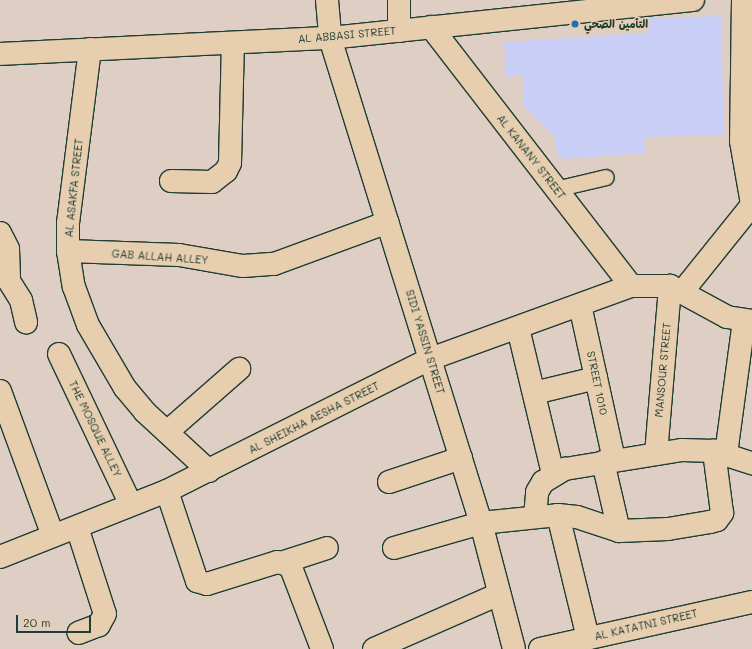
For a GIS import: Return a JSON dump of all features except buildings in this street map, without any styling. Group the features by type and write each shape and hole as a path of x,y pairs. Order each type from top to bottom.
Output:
{"street":[{"name":"SIDI YASSIN STREET","path":"327,0 330,38 481,523 514,649"},
{"path":"399,0 399,31"},
{"name":"AL ABBASI STREET","path":"0,54 330,38 693,0"},
{"path":"676,289 752,205 742,141 743,0"},
{"name":"AL KANANY STREET","path":"431,27 630,286"},
{"path":"171,181 212,182 226,171 230,163 233,43"},
{"name":"AL ASAKFA STREET","path":"90,49 68,222 68,252 74,287 88,324 103,353 125,388 145,412 209,471"},
{"name":"GAB ALLAH ALLEY","path":"68,252 179,256 243,266 274,264 388,222"},
{"path":"0,233 8,249 9,281 21,300 26,322"},
{"path":"394,548 481,523 558,515 577,517 619,531 668,529 717,520 722,513 720,453 748,320 727,317 703,306 676,289 630,286"},
{"name":"AL SHEIKHA AESHA STREET","path":"0,557 167,491 430,359 630,286"},
{"name":"MANSOUR STREET","path":"656,454 676,289"},
{"name":"STREET 1010","path":"580,305 596,378 619,531"},
{"path":"518,328 553,474"},
{"name":"THE MOSQUE ALLEY","path":"59,354 131,505"},
{"path":"167,432 239,369"},
{"path":"534,394 596,378"},
{"path":"0,391 53,536"},
{"path":"535,517 537,492 543,482 553,474 609,461 682,450 720,453 752,463"},
{"path":"389,482 461,458"},
{"path":"167,491 197,581 206,584 327,548"},
{"path":"558,515 588,638"},
{"path":"77,527 105,614 99,624 78,633"},
{"path":"284,562 294,571 322,649"},
{"path":"374,649 499,594"},
{"name":"AL KATATNI STREET","path":"550,648 588,638 752,602"}],"lane":[{"path":"555,189 606,177"}],"place":[{"name":"التأمين الصحي","path":"575,24"}]}
